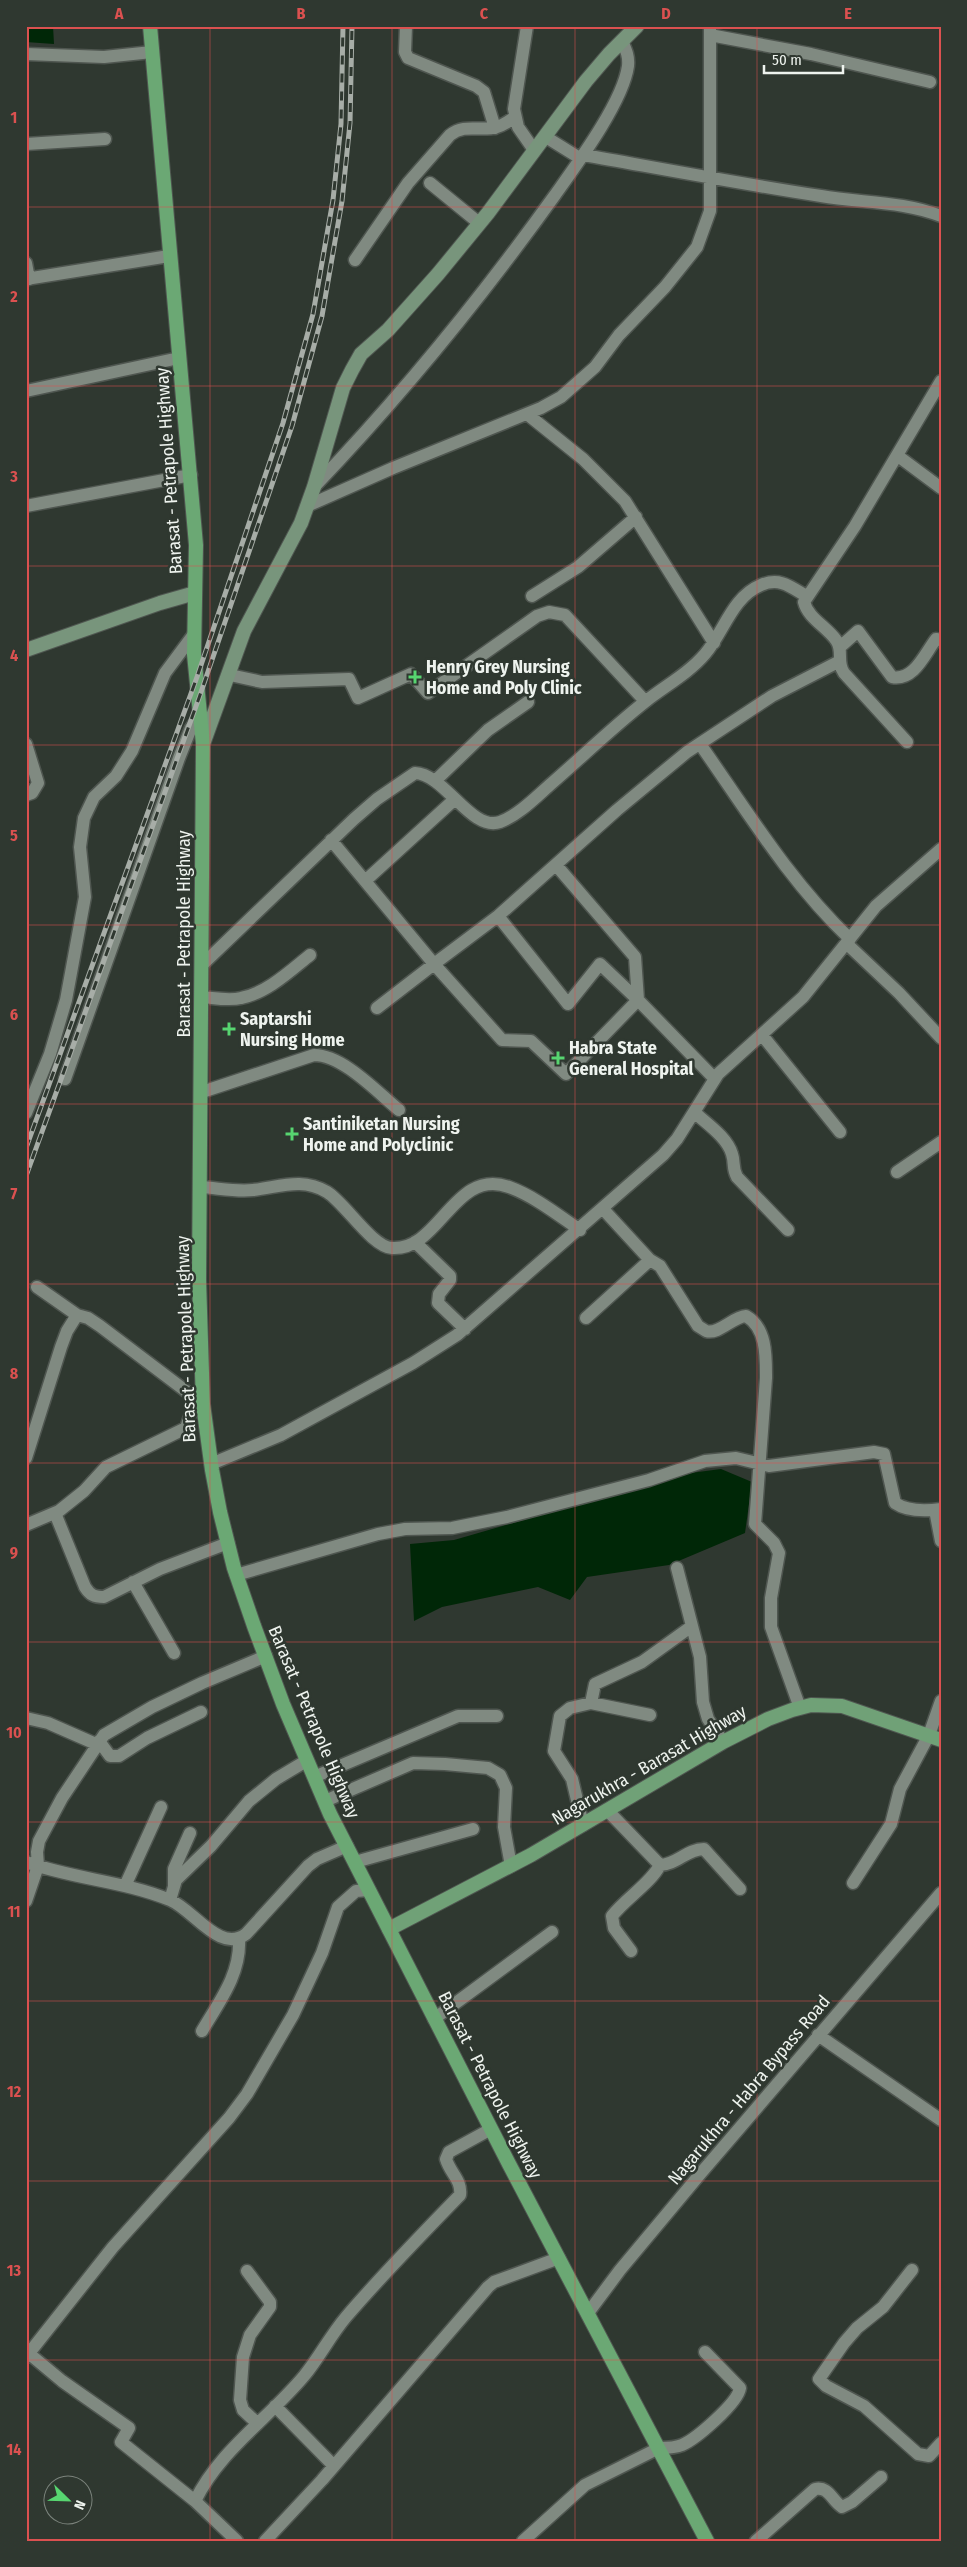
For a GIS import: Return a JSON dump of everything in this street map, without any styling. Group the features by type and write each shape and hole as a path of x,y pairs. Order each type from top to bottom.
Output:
{"highway":[{"name":"Barasat - Petrapole Highway","path":"150,26 169,256 197,552 194,634 204,744 199,1280 200,1401 228,1543 236,1575 266,1656 306,1761 324,1801 434,2019 707,2541"}],"main road":[{"path":"204,744 244,631 289,547 307,506 344,388 361,354 388,330 479,223 586,81 637,26"},
{"path":"26,650 160,602 195,593"},
{"name":"Nagarukhra - Barasat Highway","path":"389,1929 511,1866 723,1742 768,1719 800,1708 822,1705 842,1706 935,1738"}],"street":[{"path":"406,26 406,52 408,58 476,86 484,92 495,128"},
{"path":"527,26 515,117 534,150"},
{"path":"307,506 370,478 527,414 561,397 595,367 619,335 664,287 697,247 710,211 711,177 708,160 710,30 930,82"},
{"path":"314,487 357,443 457,326 584,155 614,102 628,69 629,56 622,42"},
{"path":"26,54 104,57 152,52"},
{"path":"355,260 408,183 450,135 456,130 465,128 495,128 515,117"},
{"path":"26,144 105,139"},
{"path":"549,140 578,158 584,155 847,200 904,205 941,216"},
{"path":"430,183 479,223"},
{"path":"26,263 27,279 169,256"},
{"path":"26,391 179,358"},
{"path":"907,742 844,673 838,662 840,648 837,640 805,606 806,596 855,526 941,381"},
{"path":"527,414 608,482 636,517 714,643"},
{"path":"898,456 941,488"},
{"path":"26,506 191,475"},
{"path":"532,596 578,567 636,517"},
{"path":"203,964 331,840 377,799 415,773 422,773 435,781 474,816 488,822 500,823 529,804 645,701 693,666 714,643 722,625 739,602 761,585 781,581 806,596"},
{"path":"230,675 262,682 349,679 358,698 411,674 428,693 537,616 557,612 565,615 645,701"},
{"path":"840,648 858,631 892,677 902,678 909,675 936,639 941,640"},
{"path":"26,1113 53,1044 66,1000 85,897 80,847 84,818 94,797 116,776 132,751 165,673 194,634"},
{"path":"377,1008 498,916 651,780 700,744 772,696 838,662"},
{"path":"435,781 488,730 528,702"},
{"path":"65,1078 191,728 200,714"},
{"path":"26,744 38,784 32,793 26,795"},
{"path":"700,744 794,878 821,912 941,1038"},
{"path":"365,881 455,799"},
{"path":"331,840 434,964 502,1040 531,1041 566,1074 638,1000 635,958 556,865"},
{"path":"211,1464 281,1435 313,1418 342,1400 413,1363 465,1329 580,1230 663,1155 715,1079 803,997 876,906 941,849"},
{"path":"498,916 568,1004 600,964 715,1079"},
{"path":"202,997 242,998 257,993 273,984 310,955"},
{"path":"762,1035 840,1132"},
{"path":"202,1092 306,1058 323,1055 339,1061 399,1110"},
{"path":"694,1112 715,1131 732,1153 733,1169 737,1177 788,1230"},
{"path":"897,1172 941,1142"},
{"path":"200,1187 247,1190 296,1182 312,1185 327,1192 343,1205 366,1230 389,1248 401,1249 415,1242 425,1236 463,1195 480,1187 497,1184 524,1193 580,1230"},
{"path":"603,1209 650,1260 660,1266 698,1326 706,1331 716,1331 739,1317 746,1316 758,1328 766,1356 755,1524 774,1543 779,1553 770,1598 771,1628 800,1708"},
{"path":"415,1242 450,1276 450,1280 439,1294 438,1303 465,1329"},
{"path":"586,1318 650,1260"},
{"path":"26,1526 55,1513 84,1491 106,1467 186,1428 200,1401 100,1326 88,1318 78,1315 38,1287"},
{"path":"26,1458 61,1347 69,1326 78,1315"},
{"path":"236,1575 378,1534 405,1530 452,1528 507,1518 649,1480 706,1460 736,1458 769,1466 874,1452 884,1454 895,1503 902,1508 938,1510 941,1541"},
{"path":"55,1513 89,1593 93,1596 104,1597 193,1555 228,1543"},
{"path":"677,1568 700,1657 702,1702 708,1719 723,1742"},
{"path":"133,1582 174,1653"},
{"path":"590,1702 596,1684 642,1662 692,1626"},
{"path":"26,1901 32,1864 40,1841 62,1798 97,1743 118,1726 152,1707 202,1682 266,1656"},
{"path":"853,1883 890,1824 900,1789 935,1738 941,1701"},
{"path":"583,1824 572,1779 554,1751 560,1716 570,1708 590,1702 650,1715"},
{"path":"26,1718 48,1724 97,1743 110,1756 119,1756 147,1738 201,1712"},
{"path":"314,1777 458,1716 497,1716"},
{"path":"174,1885 249,1801 276,1780 306,1761"},
{"path":"324,1801 414,1764 445,1764 488,1768 500,1775 506,1788 504,1827 511,1866"},
{"path":"125,1886 161,1807"},
{"path":"607,1810 660,1865"},
{"path":"355,1862 473,1829"},
{"path":"170,1900 174,1885 174,1870 190,1833"},
{"path":"32,1864 125,1886 170,1900 182,1906 225,1939 239,1939 308,1866 317,1859 346,1846"},
{"path":"631,1951 614,1928 612,1916 629,1897 649,1881 660,1865 671,1862 695,1849 704,1849 740,1889"},
{"path":"237,2541 195,2501 121,2442 129,2428 27,2354 113,2247 210,2142 234,2112 247,2094 293,2015 322,1953 338,1907 356,1891 369,1890"},
{"name":"Nagarukhra - Habra Bypass Road","path":"588,2314 626,2262 941,1893"},
{"path":"434,2019 552,1932"},
{"path":"202,2031 236,1970 240,1953 239,1939"},
{"path":"818,2035 941,2120"},
{"path":"195,2501 204,2483 241,2438 305,2375 340,2325 380,2278 460,2195 461,2188 446,2159 449,2152 491,2129"},
{"path":"265,2541 334,2466 488,2287 494,2282 559,2258"},
{"path":"912,2270 883,2307 857,2328 844,2342 819,2379 826,2386 864,2406 918,2454 929,2456 941,2443"},
{"path":"247,2271 270,2302 270,2307 250,2334 242,2357 240,2400 243,2410 257,2423"},
{"path":"523,2541 585,2485 660,2448 672,2448 688,2442 736,2400 740,2388 705,2352"},
{"path":"275,2406 334,2466"},
{"path":"756,2541 815,2489 821,2488 826,2490 842,2507 852,2502 881,2477"}],"shaded area":[{"path":"26,26 53,26 54,44 26,42"},
{"path":"721,1469 752,1482 745,1533 669,1565 587,1577 570,1600 538,1587 442,1607 414,1621 410,1544 454,1540 683,1474"}],"railway":[{"path":"26,1148 197,677 283,423 313,314 333,200 341,124 343,26"},
{"path":"26,1176 199,698 292,426 322,316 342,201 350,123 352,26"}],"place":[{"name":"Henry Grey Nursing Home and Poly Clinic","path":"415,677"},
{"name":"Saptarshi Nursing Home","path":"229,1029"},
{"name":"Habra State General Hospital","path":"558,1058"},
{"name":"Santiniketan Nursing Home and Polyclinic","path":"292,1134"}]}
